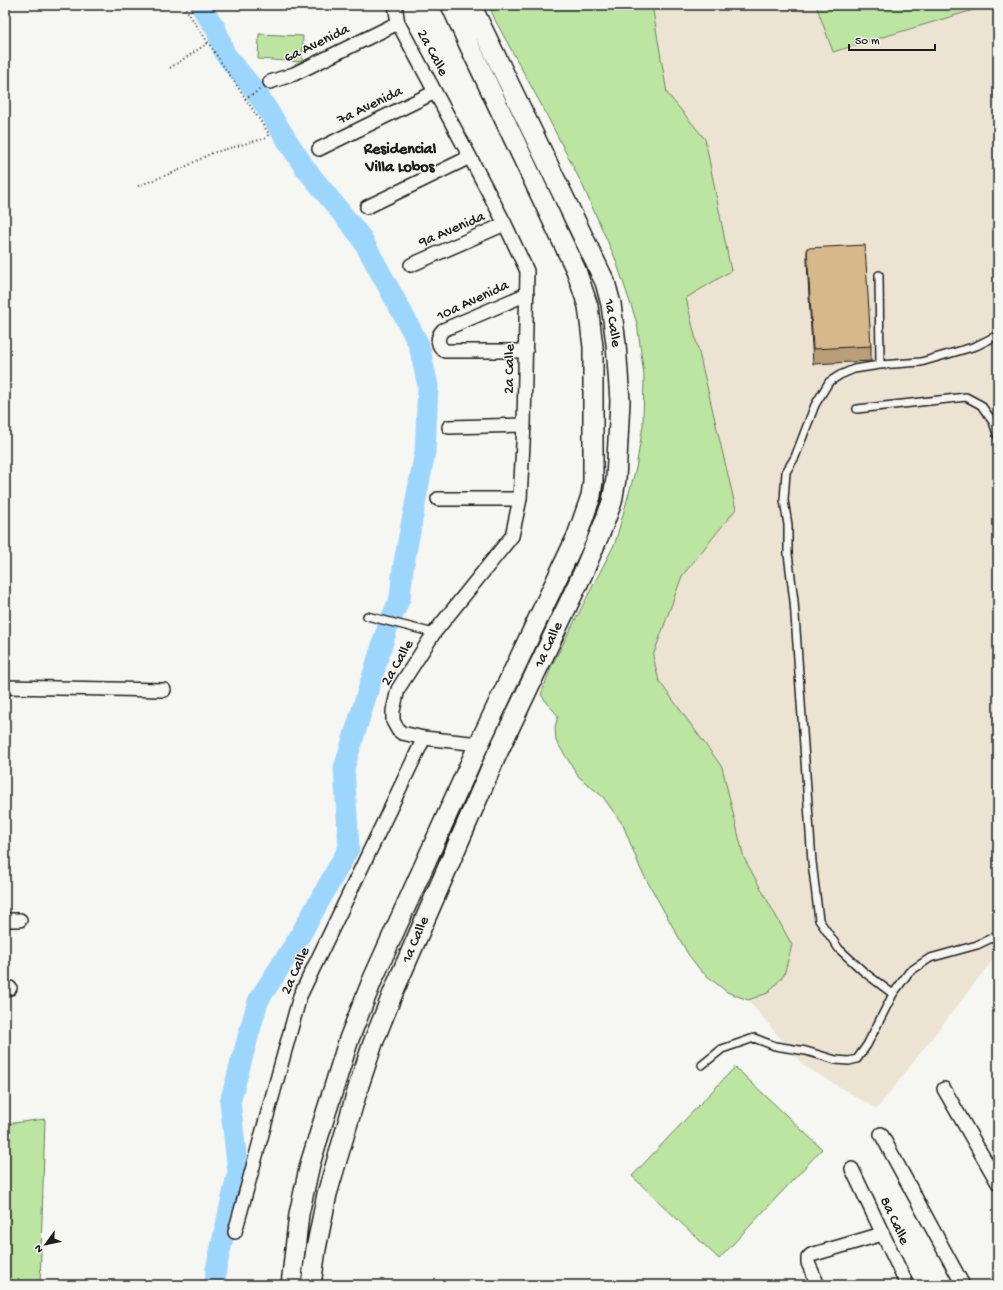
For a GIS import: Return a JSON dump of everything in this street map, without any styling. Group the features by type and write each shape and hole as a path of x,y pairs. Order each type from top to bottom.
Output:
{"main road":[{"name":"1a Calle","path":"291,1285 299,1214 310,1164 349,1039 372,981 479,744 577,536 591,496 593,481 593,347 588,306 576,270 451,5"},
{"name":"1a Calle","path":"311,1285 326,1194 373,1043 393,993 497,754 593,550 612,502 616,479 620,401 616,344 611,304 605,282 471,5"}],"street":[{"name":"2a Calle","path":"235,1232 300,996 424,738 402,733 395,726 392,711 398,690 434,633 512,536 520,499 524,425 527,271 505,224 398,23 395,5"},
{"name":"6a Avenida","path":"267,85 294,74 398,23"},
{"name":"7a Avenida","path":"319,149 435,92"},
{"path":"367,207 470,157"},
{"name":"9a Avenida","path":"411,265 505,224"},
{"name":"10a Avenida","path":"526,351 446,350 441,348 438,341 438,336 443,330 527,294"},
{"path":"449,427 524,425"},
{"path":"438,499 520,499"},
{"path":"5,687 164,690"},
{"path":"424,738 479,744"},
{"path":"5,920 20,920"},
{"path":"944,1089 998,1183"},
{"path":"881,1134 963,1285"},
{"name":"8a Calle","path":"852,1170 906,1285"},
{"path":"818,1285 808,1263 808,1258 811,1254 882,1234"}],"lane":[{"path":"879,275 880,365"},
{"path":"893,994 864,972 839,950 819,920 812,862 794,600 788,554 788,525 784,500 786,472 795,457 815,405 829,382 854,369 880,365 921,362 976,346 998,335"},
{"path":"857,409 966,397 981,405 993,422 998,437"},
{"path":"367,616 434,633"},
{"path":"702,1065 722,1049 754,1038 775,1046 806,1051 836,1060 849,1061 857,1059 867,1045 893,994 909,972 930,958 977,945 998,935"}],"path":[{"path":"138,186 177,171 212,153 266,138 269,134 183,5"},
{"path":"170,68 208,43"},
{"path":"245,99 267,85"}],"shaded area":[{"path":"652,5 816,5 833,52 990,5 998,5 998,953 877,1109 804,1066 748,1000 768,993 792,945 744,857 722,767 659,681 653,656 682,576 736,509 686,297 731,270 705,139 667,93"}],"green space":[{"path":"489,5 652,5 667,93 705,139 731,271 686,298 736,509 682,576 653,656 659,681 722,767 744,858 792,945 784,975 768,993 748,1000 727,992 701,971 688,954 641,870 623,825 603,797 579,777 556,741 555,727 558,716 541,695 551,667 615,543 636,468 643,425 644,375 637,323 615,258 582,184 542,106 495,20"},
{"path":"816,5 990,5 833,52"},
{"path":"259,34 303,36 302,62 258,59"},
{"path":"735,1067 822,1149 719,1259 632,1176"},
{"path":"45,1119 40,1285 5,1285 5,1124"}],"building":[{"path":"865,245 871,346 813,349 807,248"}],"waterway":[{"path":"200,5 216,29 225,54 256,92 305,168 361,237 419,345 428,386 425,452 403,568 400,598 387,629 344,768 349,848 298,939 258,1001 230,1102 238,1171 216,1269 215,1285"}],"district":[{"name":"Residencial Villa Lobos","path":"400,159"}]}
